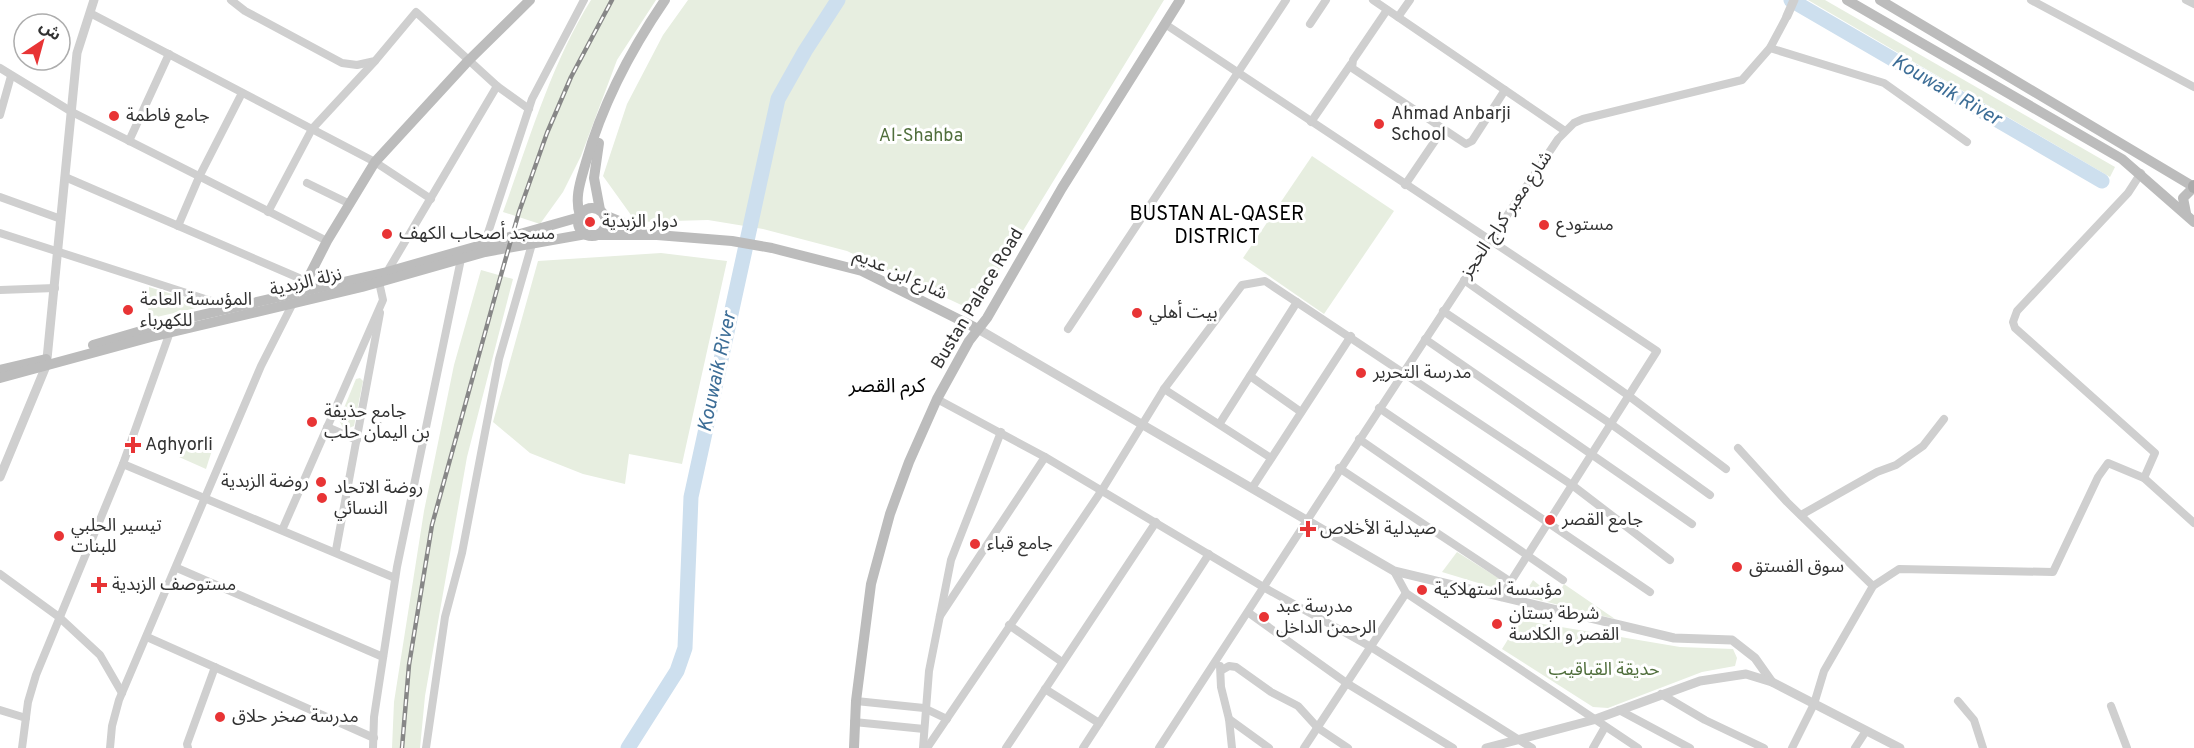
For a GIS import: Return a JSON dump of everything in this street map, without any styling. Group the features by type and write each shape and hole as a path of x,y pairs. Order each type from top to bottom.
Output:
{"main road":[{"path":"301,292 327,242 375,162 468,61 531,0"},
{"path":"665,0 625,62 596,129 577,193 576,204 580,216 580,228 588,235 602,231 606,223 596,201 593,166 600,137 631,64 671,0"},
{"name":"Bustan Palace Road","path":"854,748 856,701 871,584 909,462 937,399 978,329 1180,0"},
{"path":"1847,0 2122,159 2192,219"},
{"path":"1880,0 2194,186 2185,193 2182,203 2192,219"},
{"path":"580,216 589,209 632,228 657,235"},
{"name":"نزلة الزبدية","path":"0,378 175,321 387,272 580,216"},
{"name":"نزلة الزبدية","path":"0,370 46,362 379,282 461,259 532,244 588,235 657,235"},
{"name":"شارع ابن عديم","path":"657,235 732,241 772,248 862,271 978,329"}],"street":[{"path":"0,477 46,362 77,53 94,0"},
{"path":"231,0 245,11 342,63 357,65 375,61"},
{"path":"484,245 529,109 584,0"},
{"path":"1068,329 1286,0"},
{"path":"1310,24 1326,0"},
{"path":"1372,0 1565,131"},
{"path":"1398,18 1410,0"},
{"path":"1787,16 1794,0"},
{"path":"2031,0 2194,87"},
{"path":"2186,0 2194,4"},
{"path":"1311,122 1387,10"},
{"path":"268,212 312,129 375,61 416,12 497,86 529,109"},
{"path":"90,13 375,162 431,199"},
{"name":"شارع معبر كراج الحجز","path":"1159,748 1308,522 1339,468 1565,131 1583,119 1742,80 1770,48 1787,16"},
{"path":"1165,24 1657,351 1501,597"},
{"path":"1770,48 1884,83 1967,142"},
{"path":"129,141 169,54"},
{"path":"1351,64 1352,68 1469,144 1505,90"},
{"path":"0,68 72,112 327,242"},
{"path":"0,115 11,76"},
{"path":"387,272 497,86"},
{"path":"178,226 199,177 242,93"},
{"path":"1405,185 1443,129"},
{"path":"2141,173 2116,206 2017,312 2013,322 2015,328 2155,453 2144,478"},
{"path":"65,177 306,281"},
{"path":"307,183 350,204"},
{"path":"0,197 61,219"},
{"path":"0,233 234,309"},
{"path":"426,748 445,617 462,553 499,359 532,244"},
{"path":"374,748 383,657 395,578 461,259"},
{"path":"1464,280 1629,396 1726,469"},
{"path":"925,748 1102,490 1164,389 1242,285 1265,281 1351,336 1572,485 1670,560"},
{"path":"336,550 383,300 379,282"},
{"path":"0,290 55,288"},
{"path":"283,528 383,300"},
{"path":"1220,423 1297,302"},
{"path":"110,748 112,726 122,693 261,366 293,303"},
{"path":"1443,311 1611,424 1710,495"},
{"path":"978,329 1394,572 1674,638 1732,640 1755,658 1772,682"},
{"path":"22,748 36,675 123,464 170,332"},
{"path":"1252,488 1351,336"},
{"path":"1425,339 1692,524"},
{"path":"1250,376 1301,412"},
{"path":"1164,389 1271,458"},
{"path":"937,399 1045,457 1265,588 1371,647 1532,748"},
{"path":"1379,408 1650,592"},
{"path":"1801,515 1877,472 1896,465 1923,446 1944,419"},
{"path":"327,427 357,440"},
{"path":"925,748 924,708 938,620 951,560 1001,432"},
{"path":"1359,439 1529,553 1563,579"},
{"path":"1738,448 1801,515 1873,586"},
{"path":"938,620 1045,457"},
{"path":"1792,748 1814,704 1824,671 1873,586 1899,569 2053,572 2098,477 2108,463 2144,478 2194,523"},
{"path":"123,464 336,550 395,578"},
{"path":"1339,468 1511,582"},
{"path":"1006,748 1156,522"},
{"path":"1083,748 1209,554"},
{"path":"177,568 383,657"},
{"path":"1394,572 1406,593 1638,748"},
{"path":"0,574 59,617 100,655 122,693"},
{"path":"1305,748 1406,593"},
{"path":"1249,613 1348,684 1453,748"},
{"path":"1009,625 1062,662"},
{"path":"147,637 374,738"},
{"path":"1217,659 1222,670 1221,687 1229,719 1232,748"},
{"path":"1222,670 1228,666 1236,667 1271,692 1298,706 1318,728 1348,748"},
{"path":"188,748 187,744 215,667"},
{"path":"1486,748 1593,720 1700,681 1746,674 1772,682 1900,748"},
{"path":"1045,689 1099,723"},
{"path":"1661,694 1705,720 1764,748"},
{"path":"856,701 924,708 947,719"},
{"path":"1958,701 1974,720 1983,748"},
{"path":"2111,706 2127,748"},
{"path":"0,710 26,718"},
{"path":"1619,710 1690,748"},
{"path":"1229,719 1269,748"},
{"path":"854,722 924,729"},
{"path":"1593,748 1605,728"},
{"path":"1855,748 1866,731"}],"green space":[{"path":"591,0 656,0 617,60 581,156 563,192 540,224 503,212 552,76"},
{"name":"Al-Shahba","path":"688,0 1164,0 974,311 847,251 763,229 708,220 636,222 603,176 627,104 663,35"},
{"path":"1808,0 1825,0 2115,167 2110,177"},
{"path":"1312,156 1394,211 1324,314 1243,258"},
{"path":"661,253 727,261 682,464 629,454 625,484 583,474 530,453 493,422 538,261"},
{"path":"481,270 513,279 467,457 425,696 420,748 392,748 394,702 424,511 454,365"},
{"path":"149,287 209,305 148,319"},
{"path":"360,378 363,381 354,426 344,430 339,420 356,379"},
{"path":"186,438 212,450 206,469 179,457"},
{"path":"1457,552 1503,581 1498,589 1442,572"},
{"path":"1533,580 1550,594 1559,593 1564,584 1615,619 1523,596"},
{"name":"حديقة القباقيب","path":"1520,620 1680,647 1733,649 1737,658 1735,666 1702,672 1608,708 1593,707 1502,649"}],"waterway":[{"name":"Kouwaik River","path":"628,748 677,671 685,648 691,497 778,99 838,0"},
{"name":"Kouwaik River","path":"1791,0 2102,181"}],"railway":[{"path":"402,748 409,665 432,525 499,282 519,212 547,133 571,77 612,0"}],"place":[{"name":"جامع فاطمة","path":"114,116"},
{"name":"Ahmad Anbarji School","path":"1379,124"},
{"name":"دوار الزبدية","path":"590,222"},
{"name":"مستودع","path":"1544,225"},
{"name":"مسجد أصحاب الكهف","path":"387,234"},
{"name":"المؤسسة العامة للكهرباء","path":"128,310"},
{"name":"بيت أهلي","path":"1137,313"},
{"name":"مدرسة التحرير","path":"1361,373"},
{"name":"جامع حذيفة بن اليمان حلب","path":"312,422"},
{"name":"Aghyorli","path":"133,445"},
{"name":"روضة الزبدية","path":"321,482"},
{"name":"روضة الاتحاد النسائي","path":"322,498"},
{"name":"جامع القصر","path":"1550,520"},
{"name":"صيدلية اﻷخلاص","path":"1308,529"},
{"name":"تيسير الحلبي للبنات","path":"59,536"},
{"name":"جامع قباء","path":"975,544"},
{"name":"سوق الفستق","path":"1737,567"},
{"name":"مستوصف الزبدية","path":"99,585"},
{"name":"مؤسسة استهلاكية","path":"1422,590"},
{"name":"مدرسة عبد الرحمن الداخل","path":"1264,617"},
{"name":"شرطة بستان القصر و الكلاسة","path":"1497,624"},
{"name":"مدرسة صخر حلاق","path":"220,717"}],"district":[{"name":"BUSTAN AL-QASER DISTRICT","path":"1217,226"},
{"name":"كرم القصر","path":"887,387"}]}
